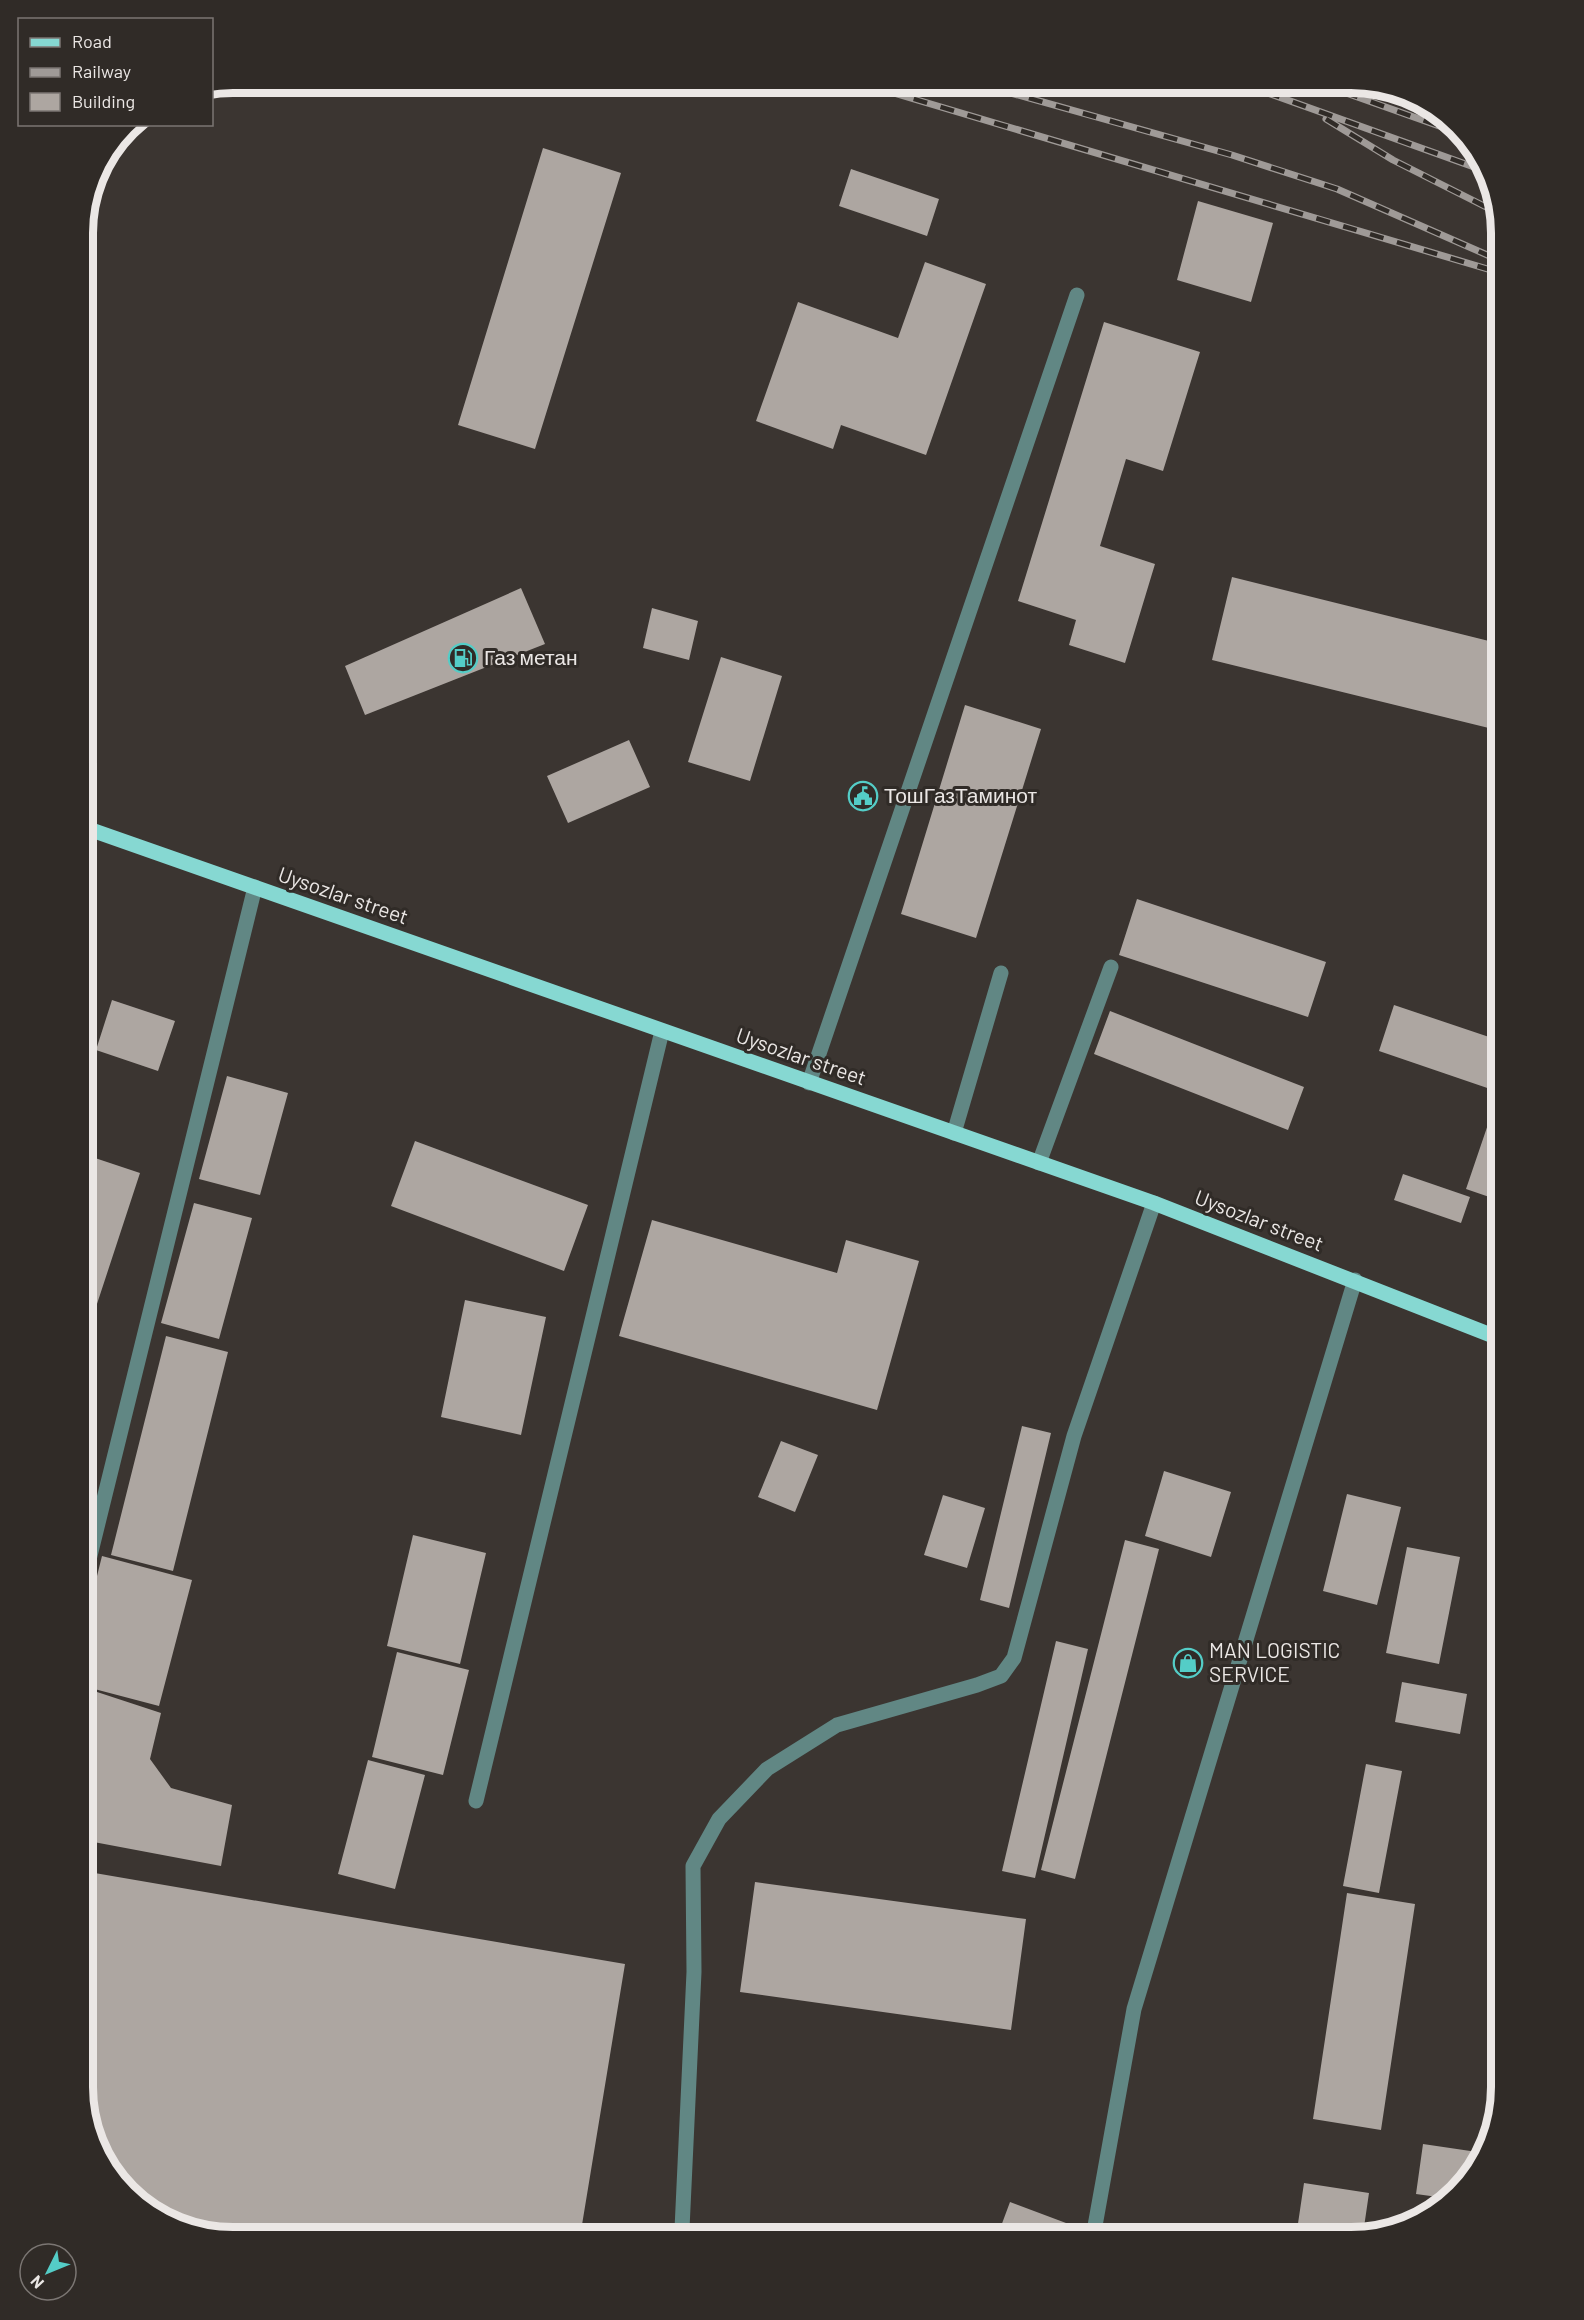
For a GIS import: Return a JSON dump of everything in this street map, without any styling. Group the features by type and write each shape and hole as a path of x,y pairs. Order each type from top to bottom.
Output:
{"main road":[{"name":"Uysozlar street","path":"93,830 1154,1203 1491,1335"}],"street":[{"path":"809,1083 1077,295"},
{"path":"93,1543 255,887"},
{"path":"1039,1163 1111,967"},
{"path":"954,1133 1000,973"},
{"path":"477,1800 662,1031"},
{"path":"682,2227 694,1972 693,1866 719,1819 767,1769 837,1725 977,1685 1001,1676 1014,1659 1074,1436 1154,1203"},
{"path":"1095,2227 1134,2009 1355,1280"}],"building":[{"path":"543,148 621,173 535,449 458,425"},
{"path":"851,169 939,199 927,236 839,206"},
{"path":"1198,201 1273,223 1251,302 1177,280"},
{"path":"925,262 986,284 926,455 841,425 833,449 756,421 798,302 898,338"},
{"path":"1104,322 1200,352 1163,471 1126,459 1100,546 1155,564 1125,663 1069,645 1076,620 1018,601"},
{"path":"1232,577 1491,642 1491,729 1212,660"},
{"path":"521,588 545,644 365,715 345,666"},
{"path":"652,608 698,621 689,660 643,648"},
{"path":"721,657 782,676 750,781 688,762"},
{"path":"965,705 1041,729 976,938 901,914"},
{"path":"629,740 650,787 568,823 547,776"},
{"path":"1137,899 1326,962 1308,1017 1119,955"},
{"path":"112,1000 175,1021 158,1071 96,1050"},
{"path":"1394,1005 1491,1038 1491,1089 1379,1051"},
{"path":"1110,1011 1304,1087 1288,1130 1094,1054"},
{"path":"227,1076 288,1093 260,1195 199,1179"},
{"path":"1491,1116 1491,1198 1466,1189"},
{"path":"415,1141 588,1205 564,1271 391,1206"},
{"path":"93,1157 140,1173 96,1307 93,1306"},
{"path":"1403,1174 1470,1197 1461,1223 1394,1200"},
{"path":"194,1203 252,1218 219,1339 161,1323"},
{"path":"652,1220 837,1273 846,1240 919,1261 877,1410 619,1336"},
{"path":"465,1300 546,1317 521,1435 441,1417"},
{"path":"166,1336 228,1352 173,1571 111,1555"},
{"path":"1022,1426 1051,1433 1009,1608 980,1600"},
{"path":"781,1441 818,1455 795,1512 758,1497"},
{"path":"1164,1471 1231,1492 1211,1557 1145,1536"},
{"path":"1347,1494 1401,1507 1377,1605 1323,1591"},
{"path":"943,1495 985,1508 967,1568 924,1555"},
{"path":"413,1535 486,1553 460,1664 387,1646"},
{"path":"1125,1540 1159,1549 1075,1879 1041,1870"},
{"path":"1407,1547 1460,1557 1439,1664 1386,1653"},
{"path":"102,1556 192,1580 159,1706 93,1689 93,1592"},
{"path":"1056,1641 1088,1649 1035,1878 1002,1871"},
{"path":"397,1652 469,1670 443,1775 372,1757"},
{"path":"1402,1682 1467,1694 1460,1734 1395,1722"},
{"path":"94,1691 161,1713 150,1759 171,1788 232,1805 221,1866 93,1842"},
{"path":"368,1760 425,1775 395,1889 338,1874"},
{"path":"1366,1764 1402,1771 1379,1893 1343,1886"},
{"path":"93,1873 625,1964 582,2227 224,2227 206,2224 179,2216 163,2208 134,2186 112,2157 98,2123 93,2087"},
{"path":"755,1882 1026,1919 1011,2030 740,1992"},
{"path":"1347,1893 1415,1904 1381,2130 1313,2119"},
{"path":"1423,2144 1475,2152 1462,2172 1437,2197 1416,2194"},
{"path":"1304,2183 1369,2193 1364,2226 1297,2227"},
{"path":"1010,2202 1066,2223 1065,2227 1001,2227"}],"railway":[{"path":"894,93 1491,270"},
{"path":"1011,93 1232,155 1337,189 1491,257"},
{"path":"1268,93 1474,167"},
{"path":"1346,93 1442,127"},
{"path":"1326,119 1393,160 1488,208"}],"place":[{"name":"Газ метан","path":"463,658"},
{"name":"ТошГазТаминот","path":"863,796"},
{"name":"MAN LOGISTIC SERVICE","path":"1188,1663"}]}
